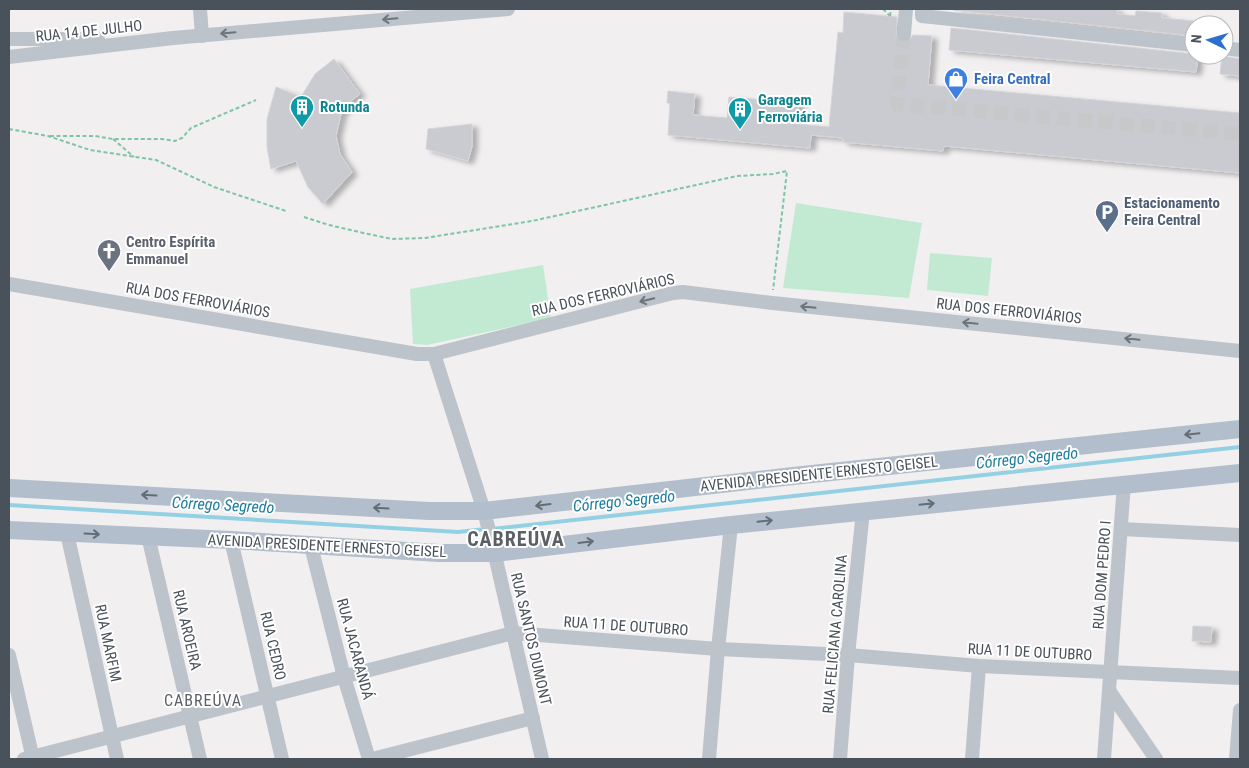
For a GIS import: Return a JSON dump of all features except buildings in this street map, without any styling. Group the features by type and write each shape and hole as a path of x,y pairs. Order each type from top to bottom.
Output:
{"main road":[{"name":"AVENIDA PRESIDENTE ERNESTO GEISEL","path":"9,488 484,514 793,476 1240,429"},
{"name":"AVENIDA PRESIDENTE ERNESTO GEISEL","path":"9,530 439,552 494,552 1124,483 1240,473"}],"street":[{"path":"200,9 202,36"},
{"name":"RUA 14 DE JULHO","path":"9,57 202,36 344,16 508,9"},
{"path":"904,34 906,9"},
{"path":"922,9 922,16 1184,44"},
{"name":"RUA 14 DE JULHO","path":"9,39 173,38"},
{"name":"RUA DOS FERROVIÁRIOS","path":"9,284 417,354 434,354 683,292 772,304 1240,351"},
{"name":"RUA SANTOS DUMONT","path":"434,354 484,514 542,759"},
{"name":"RUA DOM PEDRO I","path":"1104,759 1124,483"},
{"name":"RUA FELICIANA CAROLINA","path":"840,759 848,655 863,511"},
{"path":"709,759 731,525"},
{"path":"1121,529 1240,535"},
{"name":"RUA MARFIM","path":"67,533 117,759"},
{"name":"RUA AROEIRA","path":"148,536 200,759"},
{"name":"RUA CEDRO","path":"231,540 282,759"},
{"name":"RUA JACARANDÁ","path":"311,546 344,677 371,759"},
{"name":"RUA 11 DE OUTUBRO","path":"30,759 513,634 718,649 848,655 979,666 1240,678"},
{"path":"9,655 30,759"},
{"path":"972,759 979,666"},
{"path":"1110,692 1156,759"},
{"path":"1236,759 1240,710"},
{"path":"371,759 533,718"}],"path":[{"path":"883,9 890,16 891,9"},
{"path":"48,136 95,136 113,139 162,139 175,141 182,138 191,128 256,100"},
{"path":"9,129 48,136 90,150 156,160 214,187 286,211"},
{"path":"113,139 135,158"},
{"path":"304,217 368,234 392,238 425,238 532,221 737,176 774,174 787,171 772,304"}],"green space":[{"path":"796,203 922,223 909,298 783,288"},
{"path":"930,253 992,258 988,296 927,290"},
{"path":"543,265 551,318 427,345 413,344 410,289"}],"waterway":[{"name":"Córrego Segredo","path":"492,529 1240,447"},
{"name":"Córrego Segredo","path":"9,505 458,532 486,529"}],"tunnel":[{"path":"904,34 897,104 1240,134"}],"place":[{"name":"Feira Central","path":"956,100"},
{"name":"Rotunda","path":"302,128"},
{"name":"Garagem Ferroviária","path":"740,130"},
{"name":"Estacionamento Feira Central","path":"1107,233"},
{"name":"Centro Espírita Emmanuel","path":"109,272"}],"district":[{"name":"CABREÚVA","path":"516,539"},
{"name":"CABREÚVA","path":"203,700"}]}
